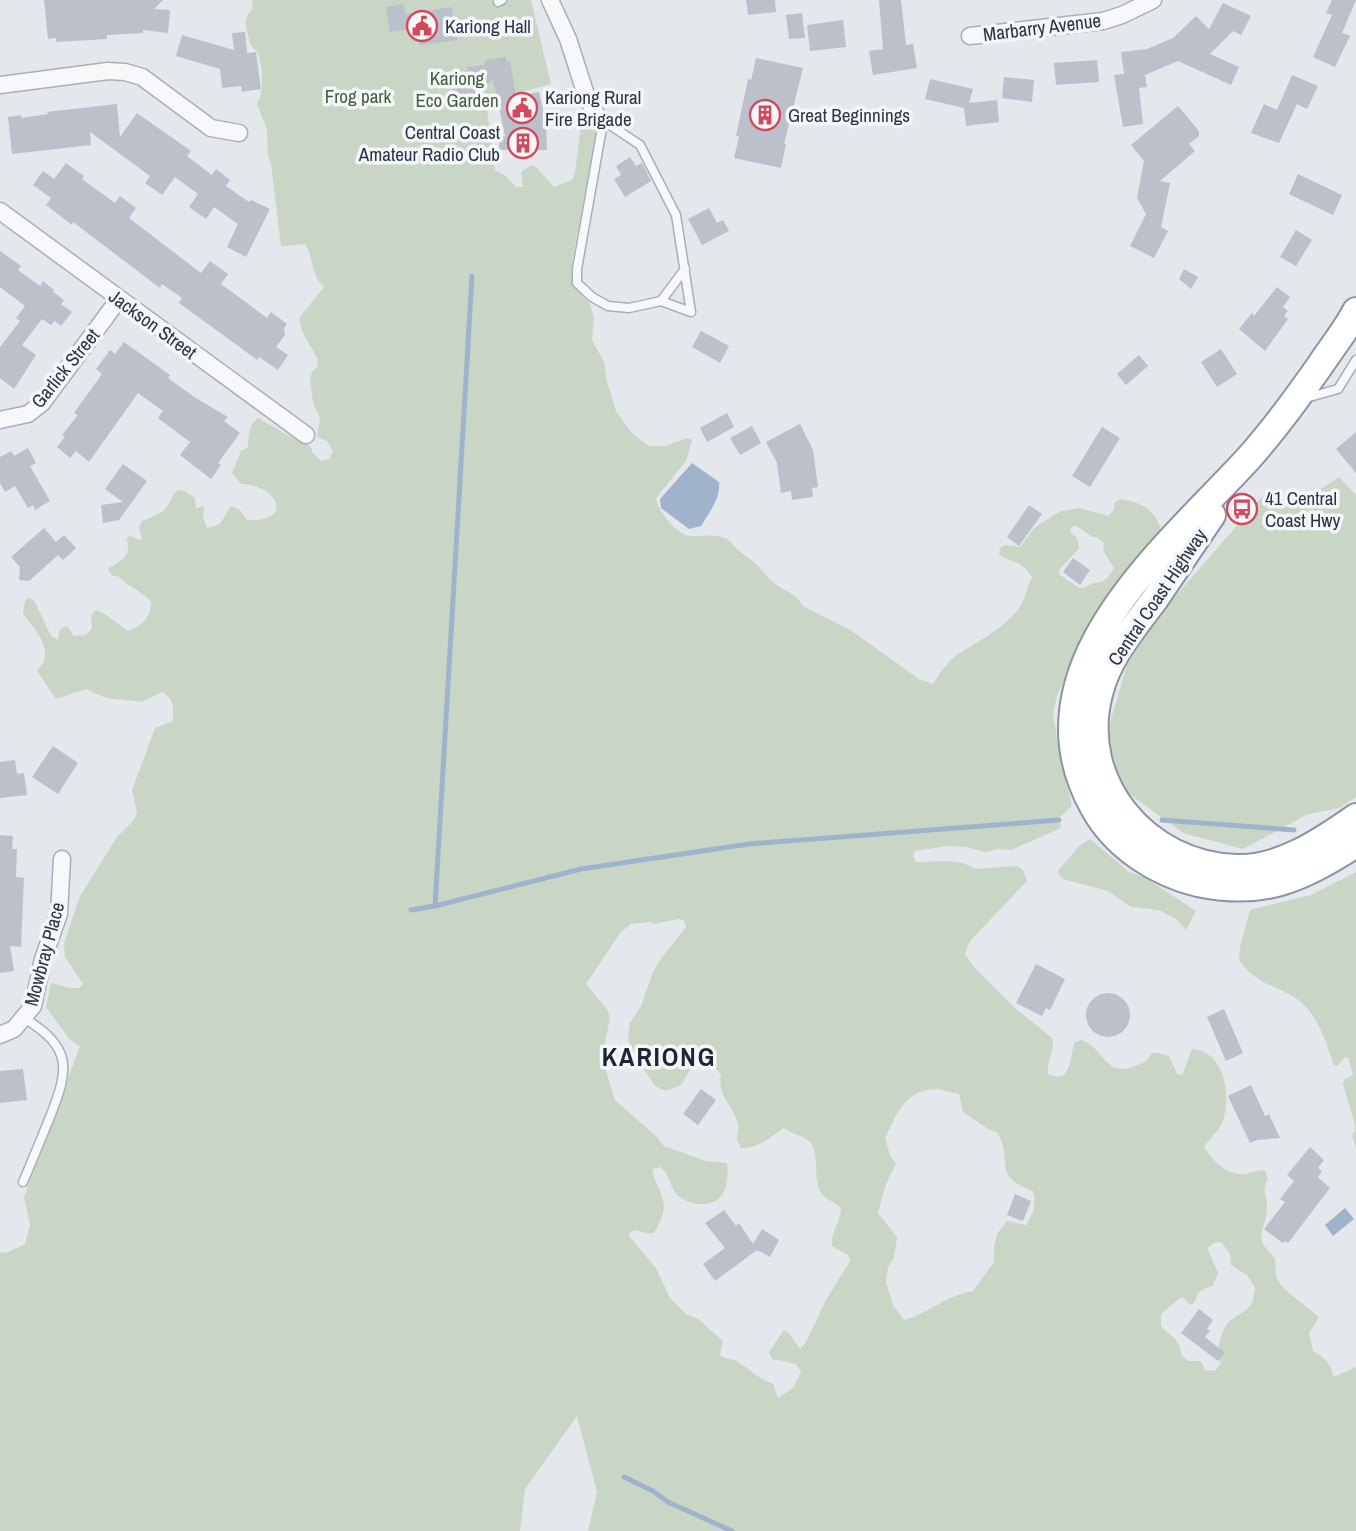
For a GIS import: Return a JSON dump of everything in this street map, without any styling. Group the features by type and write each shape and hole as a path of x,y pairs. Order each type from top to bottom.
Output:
{"highway":[{"name":"Central Coast Highway","path":"1356,311 1295,401 1249,458 1164,548 1102,629 1083,668 1073,700 1070,729 1072,755 1086,795 1108,829 1137,856 1158,869 1186,880 1232,889 1272,885 1305,875 1356,844"},
{"name":"Central Coast Highway","path":"1249,458 1185,556 1112,659 1099,693 1093,723 1097,759 1109,793 1136,826 1169,852 1204,864 1237,869 1267,865 1327,837 1356,817"}],"street":[{"path":"550,0 568,39 587,98 598,117"},
{"name":"Marbarry Avenue","path":"970,36 1103,21 1153,0"},
{"path":"0,85 108,71 125,72 142,77 211,128 239,133"},
{"name":"Jackson Street","path":"0,211 306,435"},
{"name":"Garlick Street","path":"0,420 28,414 42,403 118,299"},
{"name":"Mowbray Place","path":"0,1035 14,1028 33,1006 43,959 59,914 62,859"}],"lane":[{"path":"598,117 640,145 676,215 691,313 661,301 629,308 608,306 592,298 577,284 577,269 603,128 598,117"},
{"path":"661,301 685,269"},
{"path":"1295,401 1338,389 1356,360"},
{"path":"23,1182 61,1090 64,1065 50,1035 24,1018"}],"green space":[{"path":"252,0 531,0 551,84 486,102 495,170 506,176 516,187 523,187 521,172 531,165 554,187 572,180 581,124 585,116 590,115 597,130 572,261 572,276 581,294 590,304 594,317 592,340 604,362 616,411 623,421 632,433 649,446 665,446 687,438 692,440 686,461 656,498 660,509 669,522 685,535 718,536 728,540 803,606 852,631 919,679 933,684 954,657 1004,624 1022,603 1032,577 1019,564 999,554 1000,548 1005,545 1020,547 1035,527 1061,511 1080,508 1108,516 1114,510 1115,502 1120,499 1147,508 1156,518 1161,532 1083,641 1058,693 1053,712 1059,754 1072,806 1059,818 1061,828 1011,850 985,852 948,846 915,851 913,856 916,862 947,861 963,863 976,869 1017,866 1023,870 1027,881 970,941 965,954 972,965 1015,1008 1052,1038 1048,1074 1057,1077 1064,1075 1069,1067 1075,1042 1081,1040 1117,1068 1135,1066 1149,1058 1152,1053 1159,1053 1169,1056 1177,1074 1182,1075 1192,1049 1212,1057 1218,1066 1225,1087 1225,1111 1222,1124 1204,1147 1215,1161 1229,1171 1242,1174 1265,1170 1268,1179 1265,1190 1267,1206 1261,1238 1275,1258 1276,1277 1284,1289 1319,1317 1309,1333 1313,1351 1327,1361 1334,1377 1356,1367 1356,1531 588,1531 597,1492 577,1416 525,1489 520,1531 0,1531 0,1252 6,1253 25,1244 30,1225 24,1197 80,1046 70,1040 46,1007 51,983 70,988 79,988 83,984 65,957 64,944 79,898 117,837 134,820 137,812 132,790 155,728 173,721 171,701 162,692 142,702 106,698 86,689 56,699 37,671 44,660 44,645 23,614 25,601 28,598 34,600 51,636 58,640 60,629 67,626 74,636 86,635 92,628 91,615 96,610 128,631 133,629 147,617 151,602 118,576 112,576 108,569 126,555 129,535 142,539 139,527 142,521 163,511 177,490 187,492 195,498 196,508 204,506 203,517 207,528 220,524 231,506 240,510 247,520 271,516 276,510 273,497 255,486 241,484 232,473 241,451 248,447 250,428 254,421 258,418 306,443 321,461 329,459 333,451 327,441 317,437 320,418 313,403 310,379 318,366 317,358 302,331 299,318 324,287 317,278 305,244 281,246 268,156 267,130 257,104 262,87 261,65 251,45 246,26 247,17 253,9","holes":["1077,526 1103,542 1104,552 1114,568 1103,581 1079,588 1059,574 1060,569 1079,548 1077,538 1071,533 1071,527","678,919 684,920 686,927 660,960 641,1006 630,1023 630,1048 639,1062 655,1086 665,1091 681,1085 691,1069 716,1069 721,1075 723,1095 738,1123 737,1140 741,1148 769,1139 784,1128 807,1139 814,1151 820,1191 841,1208 832,1246 848,1255 850,1261 800,1349 784,1330 769,1352 772,1359 796,1364 801,1372 793,1388 778,1398 773,1384 736,1361 720,1355 723,1341 698,1319 686,1314 670,1298 656,1268 629,1236 630,1232 636,1230 654,1233 660,1222 664,1206 652,1169 660,1167 677,1195 700,1204 718,1199 724,1192 727,1179 727,1163 706,1161 664,1146 615,1100 602,1058 610,1018 607,1009 586,984 620,933 631,924 654,924","938,1089 959,1094 963,1112 997,1132 1008,1174 1012,1180 1033,1191 1034,1205 1026,1225 1007,1221 997,1234 994,1262 973,1291 955,1296 904,1320 893,1305 886,1283 897,1237 878,1213 886,1184 896,1164 885,1138 904,1104 918,1093","1221,1242 1230,1254 1231,1265 1248,1276 1255,1288 1251,1304 1229,1322 1224,1330 1219,1347 1221,1363 1216,1370 1205,1371 1201,1361 1188,1361 1181,1355 1177,1342 1161,1326 1161,1314 1180,1298 1184,1298 1190,1305 1194,1303 1199,1292 1213,1285 1218,1273 1207,1248"]},
{"path":"1339,477 1356,495 1356,797 1339,808 1308,814 1243,849 1183,833 1124,790 1106,736 1127,665 1158,616 1269,489 1292,508"},
{"path":"1090,839 1129,872 1144,877 1196,911 1186,930 1176,919 1159,910 1131,907 1108,891 1063,879 1057,872 1079,846"},
{"path":"1356,872 1356,1148 1352,1135 1355,1125 1343,1084 1345,1079 1353,1075 1348,1057 1337,1066 1334,1065 1319,1026 1305,1006 1289,994 1255,977 1239,960 1250,910 1311,895"}],"water":[{"path":"692,463 719,482 719,488 714,505 701,526 689,529 661,508 660,499"},
{"path":"1345,1208 1354,1219 1333,1236 1325,1225"}],"building":[{"path":"44,0 163,0 154,9 170,10 168,33 143,30 143,33 107,35 107,39 56,42 56,38 48,39"},
{"path":"746,0 775,0 776,12 748,15"},
{"path":"879,0 901,0 906,45 913,44 917,68 873,75 869,51 883,49"},
{"path":"1332,0 1356,0 1342,33 1350,36 1335,67 1313,57 1332,15 1326,13"},
{"path":"1223,3 1251,16 1241,35 1233,31 1210,54 1239,67 1231,85 1178,61 1145,75 1147,87 1139,88 1143,124 1123,127 1114,75 1124,74 1121,52 1147,49 1173,38 1196,16 1209,29"},
{"name":"Kariong Hall","path":"404,4 406,14 452,7 457,40 420,45 417,28 390,32 386,7"},
{"path":"802,13 805,38 789,39 786,15"},
{"path":"843,20 846,47 810,51 807,25"},
{"path":"245,32 247,53 256,52 261,89 242,92 241,86 222,88 220,69 176,56 182,35 234,50 232,33"},
{"path":"506,57 506,62 510,61 516,96 539,92 546,123 547,150 499,150 499,136 505,136 493,79 471,99 463,99 452,89 467,71 467,67 485,65 485,60"},
{"name":"Great Beginnings","path":"756,58 803,68 784,144 781,168 734,158 748,79 751,80"},
{"path":"1097,60 1099,82 1056,85 1054,63"},
{"path":"1292,75 1318,86 1307,109 1297,104 1279,143 1251,133 1264,104 1277,110"},
{"path":"1004,77 1034,80 1032,102 1002,98"},
{"path":"930,79 973,89 969,103 997,100 999,122 966,126 964,108 925,99"},
{"path":"117,104 120,137 137,113 191,151 187,156 212,175 216,169 230,180 226,186 249,202 251,200 270,209 246,257 227,247 238,224 214,207 206,219 189,207 198,194 175,177 162,195 145,183 150,176 90,132 91,145 12,154 8,117 21,115 21,118 48,114 47,112"},
{"path":"1178,106 1199,131 1199,136 1189,144 1195,151 1160,181 1170,183 1161,227 1168,231 1154,258 1130,246 1146,214 1137,198 1144,161 1131,145"},
{"path":"630,157 636,166 642,163 651,181 625,197 614,179 621,175 616,166"},
{"path":"66,163 84,176 82,179 115,203 120,196 136,208 129,218 201,273 210,261 228,274 221,284 267,318 271,312 287,324 284,328 285,335 276,347 288,355 278,370 259,357 257,360 179,303 182,298 162,284 160,288 73,222 72,225 46,205 51,198 33,185 43,171 54,179"},
{"path":"1298,174 1342,195 1333,215 1289,194"},
{"path":"709,208 717,223 723,220 729,231 702,245 688,219"},
{"path":"1296,230 1312,240 1296,266 1280,257"},
{"path":"0,251 21,266 18,270 40,286 43,281 54,290 53,292 64,300 61,304 72,312 61,326 55,321 51,325 42,319 22,345 36,355 14,389 0,378 0,347 20,321 16,318 25,306 0,287"},
{"path":"1184,269 1198,277 1191,289 1179,279"},
{"path":"1277,287 1290,297 1283,307 1288,311 1284,316 1288,319 1265,351 1239,329 1252,313 1254,316"},
{"path":"701,331 729,346 720,363 692,347"},
{"path":"124,342 170,375 168,378 194,397 228,417 224,421 240,433 218,463 221,465 211,479 180,455 190,442 158,418 163,411 138,393 89,462 76,451 70,458 57,447 65,437 62,435 78,415 74,413 102,374 96,369 110,350 115,354"},
{"path":"1221,349 1237,374 1217,387 1201,362"},
{"path":"1139,355 1148,366 1126,385 1117,374"},
{"path":"727,413 734,427 707,442 700,428"},
{"path":"800,424 813,450 818,487 812,488 813,497 792,500 791,491 781,493 777,463 766,442"},
{"path":"752,426 761,443 740,455 730,438"},
{"path":"1102,427 1120,438 1090,487 1072,476"},
{"path":"1356,432 1356,473 1336,449"},
{"path":"28,448 36,463 30,466 50,501 35,510 33,505 28,508 15,486 5,492 0,483 0,457 11,451 14,456"},
{"path":"123,464 147,481 119,520 103,523 101,505 123,502 105,489"},
{"path":"1029,505 1042,514 1019,546 1007,537"},
{"path":"44,528 56,542 64,535 76,548 63,560 58,555 29,581 19,580 20,567 11,557"},
{"path":"1073,558 1090,570 1080,585 1063,572"},
{"path":"53,746 78,763 58,794 32,777"},
{"path":"15,760 17,774 24,773 27,795 0,798 0,762"},
{"path":"0,835 13,836 12,849 17,849 16,877 24,878 21,947 10,946 14,971 0,973"},
{"path":"1036,964 1065,979 1050,1010 1046,1008 1042,1016 1016,1003"},
{"path":"1108,993 1124,999 1130,1015 1124,1031 1108,1037 1092,1031 1086,1015 1092,999"},
{"path":"1224,1009 1243,1053 1226,1061 1207,1017"},
{"path":"23,1069 27,1100 0,1103 0,1071"},
{"path":"1251,1085 1265,1116 1269,1114 1280,1138 1250,1143 1228,1096"},
{"path":"701,1089 716,1100 698,1125 683,1114"},
{"path":"1310,1147 1324,1160 1318,1168 1322,1171 1318,1177 1330,1188 1288,1243 1283,1243 1264,1229 1285,1202 1280,1199 1294,1181 1287,1175"},
{"path":"1015,1194 1031,1201 1023,1221 1007,1215"},
{"path":"724,1210 736,1226 739,1223 753,1244 762,1229 779,1240 770,1257 757,1250 715,1281 703,1264 725,1248 705,1223"},
{"path":"1199,1309 1213,1320 1205,1337 1225,1353 1218,1361 1181,1333"}],"waterway":[{"path":"472,276 435,906 581,869 749,844 1059,820"},
{"path":"1162,820 1294,830"},
{"path":"411,910 435,906"},
{"path":"624,1477 653,1491 668,1502 732,1531"}],"place":[{"name":"Kariong Hall","path":"422,26"},
{"name":"Kariong Rural Fire Brigade","path":"522,108"},
{"name":"Great Beginnings","path":"765,115"},
{"name":"Central Coast Amateur Radio Club","path":"523,143"},
{"name":"41 Central Coast Hwy","path":"1242,509"}],"district":[{"name":"KARIONG","path":"659,1057"}],"park label":[{"name":"Kariong Eco Garden","path":"457,89"},
{"name":"Frog park","path":"358,96"}]}
